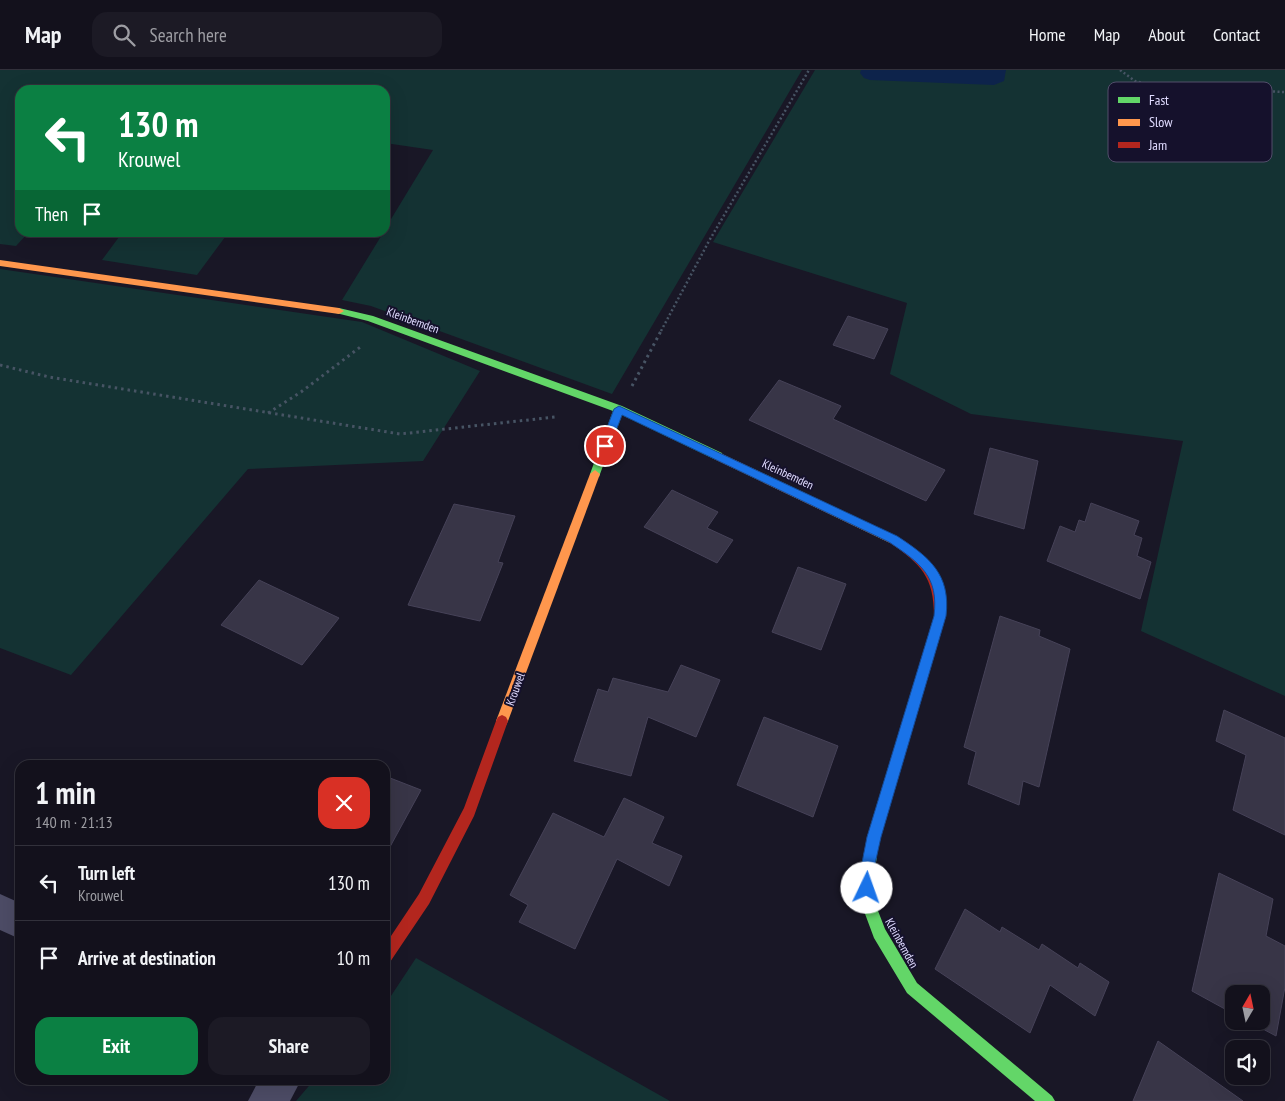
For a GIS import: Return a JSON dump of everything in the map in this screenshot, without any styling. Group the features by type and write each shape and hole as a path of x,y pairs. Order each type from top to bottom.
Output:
{"street":[{"name":"Kleinbemden","path":"0,263 333,310 370,318 619,409 893,539 918,556 937,578 942,599 940,616 874,837 867,873 868,903 879,933 912,988 1047,1101"},
{"name":"Krouwel","path":"390,950 424,899 469,811 619,409"},
{"path":"0,911 15,919"}],"path":[{"path":"619,409 710,241 809,70"},
{"path":"1120,70 1139,82"},
{"path":"1272,91 1285,92"},
{"path":"268,413 301,392 389,326"},
{"path":"0,365 49,377 400,434 562,416"}],"green space":[{"path":"0,70 802,70 612,394 371,306 342,300 381,237 390,237 390,221 433,150 390,144 390,85 15,85 15,237 24,237 16,246 0,244"},
{"path":"815,70 1285,70 1285,696 1141,631 1183,441 971,414 890,374 907,303 713,242"},
{"path":"119,237 225,237 197,275 102,260"},
{"path":"0,269 362,322 480,371 423,461 248,469 71,675 0,648"},
{"path":"416,958 670,1101 296,1101 310,1085 390,1085 390,997"}],"water":[{"path":"861,70 1006,70 1004,81 994,85 870,80 864,78 860,73"}],"building":[{"path":"848,316 888,329 874,359 833,345"},
{"path":"779,380 841,406 833,419 945,470 926,501 749,420"},
{"path":"990,448 1038,461 1024,529 974,514"},
{"path":"672,490 718,512 707,528 733,540 717,563 644,527"},
{"path":"1091,503 1139,521 1134,535 1142,538 1137,556 1151,562 1140,599 1047,561 1060,526 1075,532 1079,520 1085,522"},
{"path":"454,504 515,516 498,562 503,563 480,621 408,605"},
{"path":"798,567 846,584 821,650 772,632"},
{"path":"259,580 339,618 302,665 221,625"},
{"path":"1000,616 1040,630 1039,636 1070,649 1039,787 1023,781 1019,805 968,784 976,752 964,747"},
{"path":"681,665 720,680 696,737 648,717 631,776 574,761 598,689 608,692 613,678 668,692"},
{"path":"1224,710 1285,738 1285,835 1233,810 1246,755 1216,741"},
{"path":"764,717 838,746 813,817 737,785"},
{"path":"390,778 421,790 390,847"},
{"path":"624,798 664,817 652,843 682,856 669,886 617,859 575,949 519,922 528,905 510,895 553,813 604,837"},
{"path":"1219,873 1273,899 1266,936 1285,946 1285,987 1276,1036 1265,1030 1270,1030 1270,985 1225,985 1225,1009 1192,991"},
{"path":"965,909 1000,932 1002,927 1039,950 1042,944 1078,968 1080,963 1109,982 1095,1016 1050,985 1030,1033 935,969"},
{"path":"1158,1041 1243,1101 1133,1101"}],"traffic: fast":[{"path":"339,311 370,318 619,409 718,456"},
{"path":"595,474 619,409"},
{"path":"870,857 867,873 868,903 879,933 912,988 1047,1101"}],"traffic: slow":[{"path":"0,263 339,311"},
{"path":"718,456 894,540"},
{"path":"502,721 595,474"}],"traffic: jam":[{"path":"870,857 874,837 940,616 938,590 930,570 915,555 894,540"},
{"path":"390,950 424,899 469,811 502,721"}],"route":[{"path":"605,446 619,409 893,539 918,556 937,578 942,599 940,616 874,837 867,873 867,888"}]}
